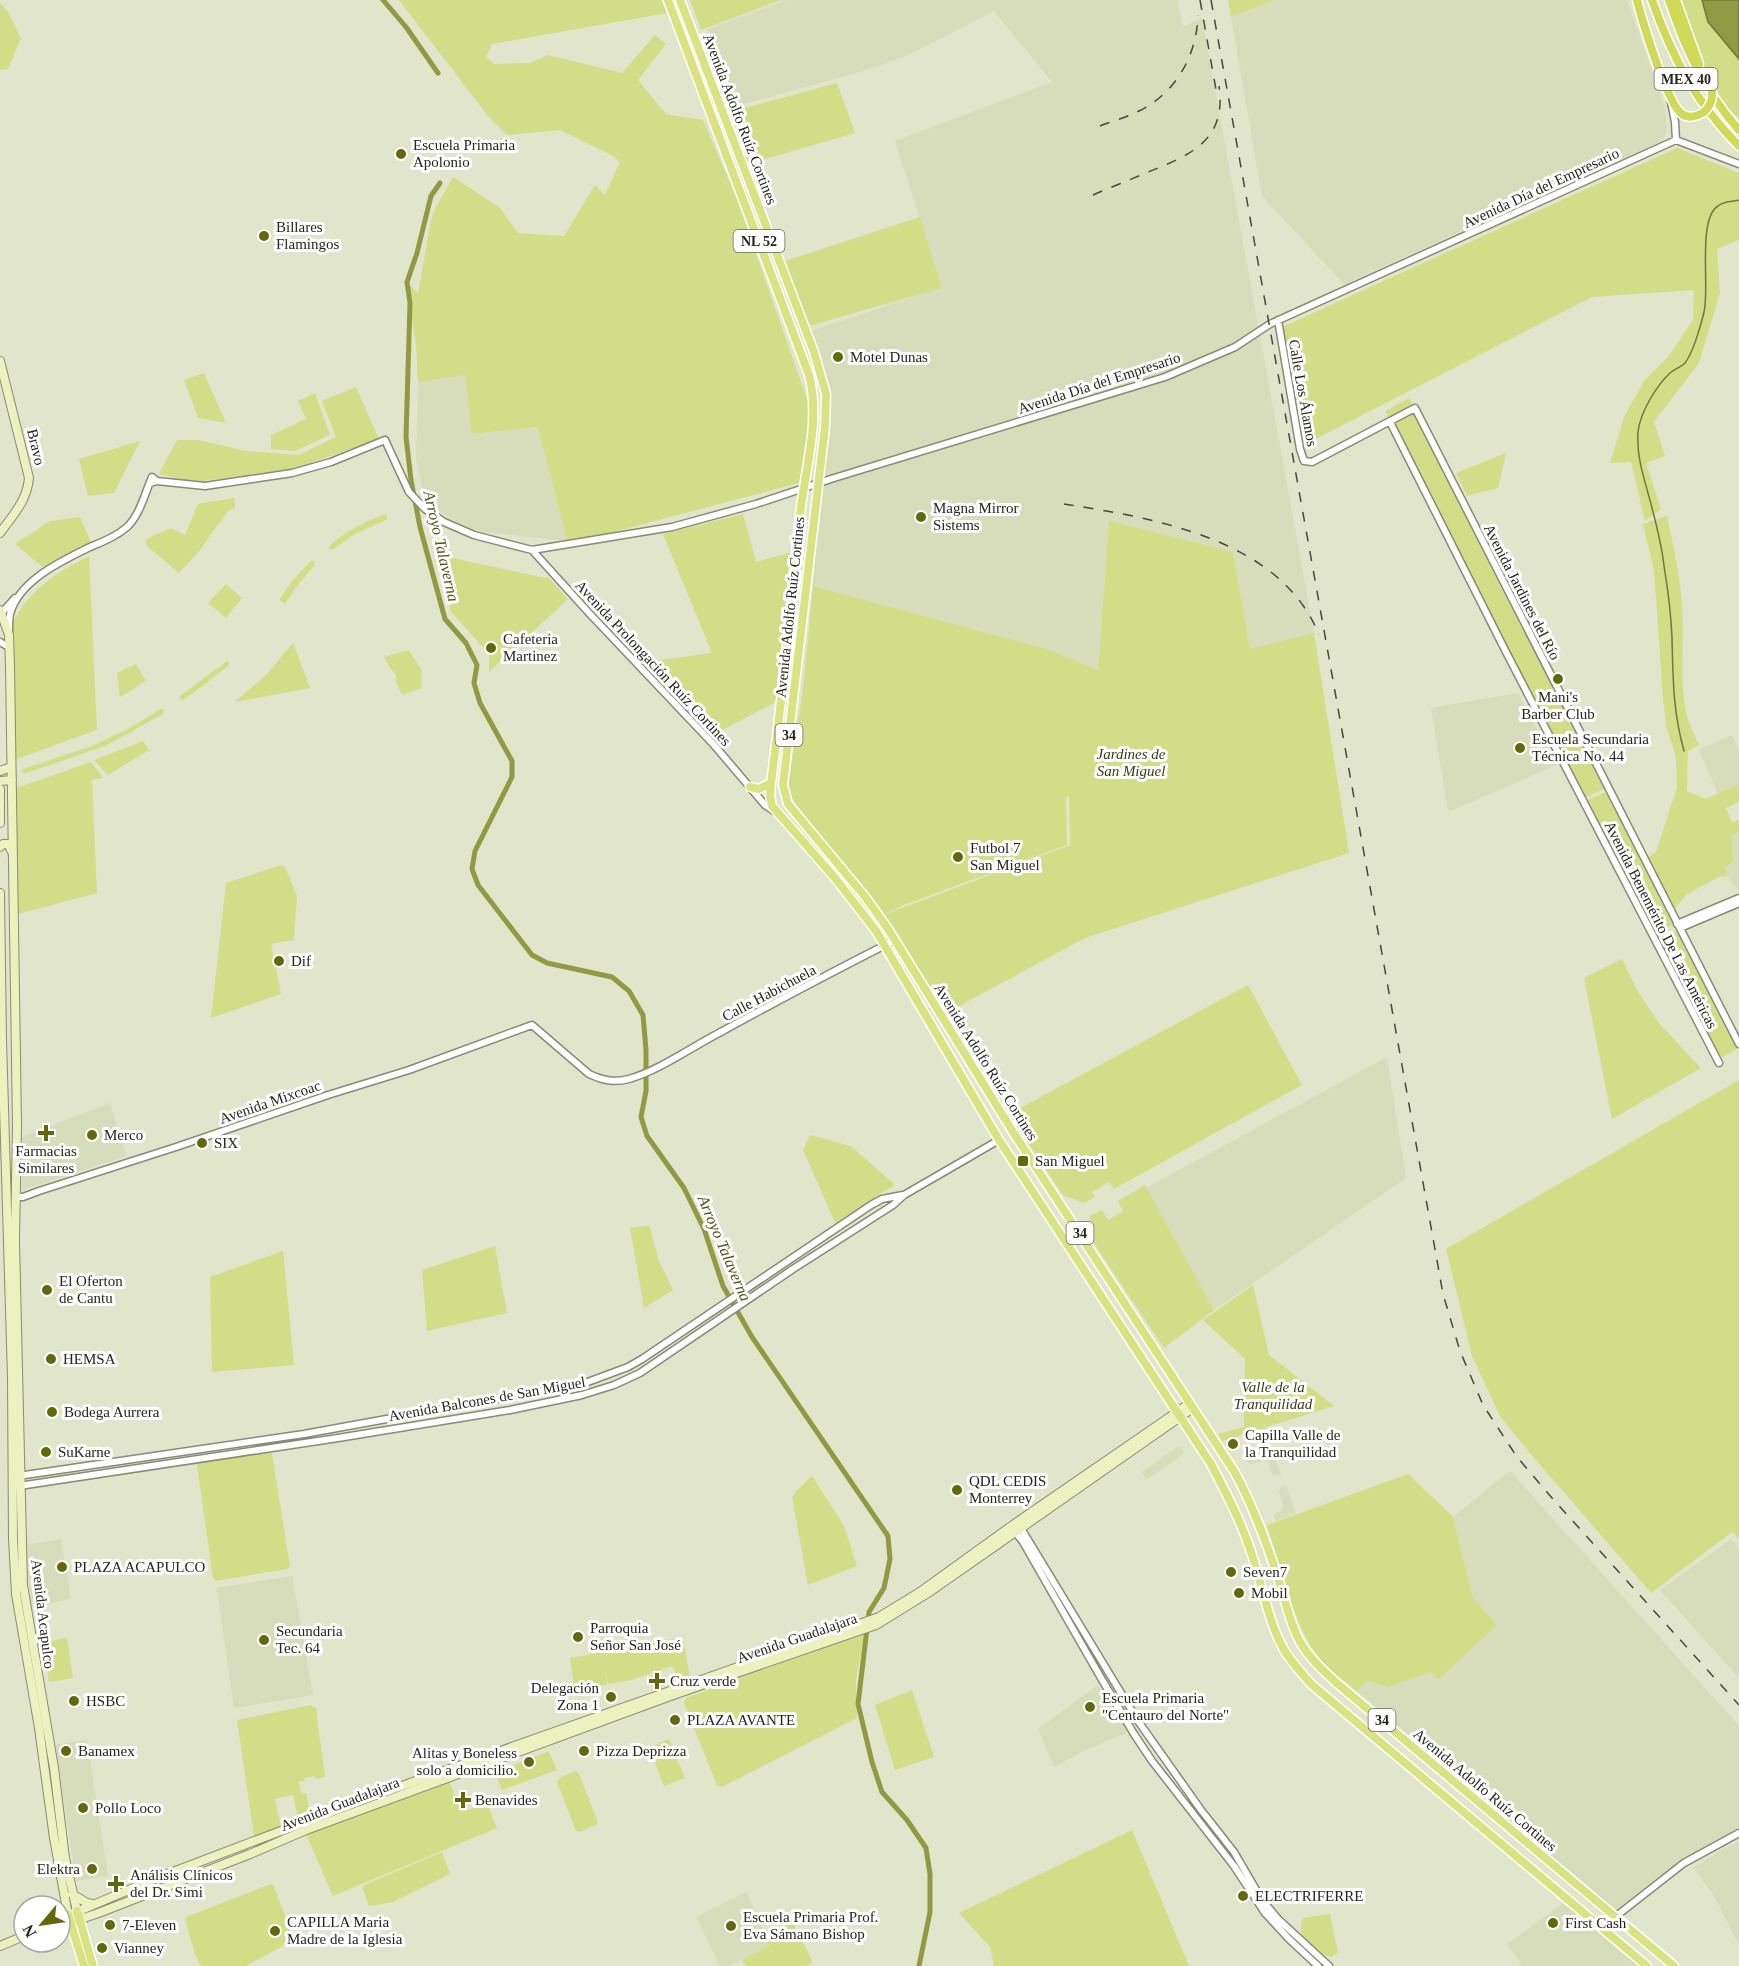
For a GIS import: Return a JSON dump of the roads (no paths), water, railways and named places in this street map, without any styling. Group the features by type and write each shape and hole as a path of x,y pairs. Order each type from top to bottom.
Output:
{"highway":[{"path":"1638,0 1646,35 1669,93 1678,111 1684,116 1696,116 1707,109 1713,98 1711,88 1694,53 1676,0"},
{"name":"MEX 40","path":"1652,0 1684,76 1715,120 1739,146"},
{"name":"MEX 40","path":"1669,0 1696,69 1718,104 1739,130"}],"main road":[{"name":"Avenida Adolfo Ruíz Cortines","path":"668,0 809,375 814,407 771,783 771,800 776,812 835,878 876,931 999,1140 1211,1464 1236,1514 1251,1551 1275,1629 1282,1647 1292,1661 1311,1684 1647,1966"},
{"name":"Avenida Adolfo Ruíz Cortines","path":"680,0 823,378 826,394 783,786 784,794 795,813 866,898 895,940 1007,1123 1234,1471 1259,1522 1298,1639 1308,1654 1320,1668 1674,1966"},
{"name":"Bravo","path":"0,360 29,478 23,503 0,533"},
{"name":"Avenida Acapulco","path":"0,613 9,635 17,1152 7,1194"},
{"path":"0,771 11,767"},
{"path":"0,781 12,780"},
{"path":"753,790 771,783"},
{"path":"0,789 0,823"},
{"path":"0,847 8,844 12,854"},
{"name":"Avenida Acapulco","path":"0,893 17,1477 16,1594 39,1728 54,1838 65,1894"},
{"path":"0,924 8,927 11,937 14,938"},
{"path":"4,1062 11,1053 15,1026"},
{"name":"Avenida Guadalajara","path":"72,1918 93,1904 365,1798 878,1621 931,1591 1016,1527 1192,1406"},
{"name":"Avenida Acapulco","path":"17,1486 23,1585 72,1894"},
{"name":"Avenida Guadalajara","path":"72,1918 250,1854 306,1830 633,1707"},
{"path":"72,1894 93,1904"},
{"name":"Avenida Acapulco","path":"72,1923 93,1966"},
{"name":"Avenida Acapulco","path":"72,1926 84,1966"}],"street":[{"path":"1669,93 1676,140 1739,165"},
{"name":"Avenida Día del Empresario","path":"532,550 672,527 747,507 1165,377 1235,347 1278,320 1676,140"},
{"name":"Calle Los Álamos","path":"1278,320 1301,456 1304,462 1312,462 1390,422"},
{"name":"Avenida Jardines del Río","path":"1390,422 1415,408 1608,788"},
{"name":"Avenida Benemérito De Las Américas","path":"1390,422 1506,652 1719,1063"},
{"path":"0,613 33,581 52,567 110,538 127,526 136,515 153,481 205,486 292,472 331,462 385,441 409,492 436,516 454,527 483,538 532,550"},
{"name":"Avenida Prolongación Ruíz Cortines","path":"532,550 714,745 765,805 776,812"},
{"path":"9,635 10,614 23,592"},
{"path":"0,642 9,647"},
{"name":"Avenida Benemérito De Las Américas","path":"1608,788 1739,1044"},
{"name":"Avenida Prolongación Ruíz Cortines","path":"753,790 771,800"},
{"path":"1678,926 1739,898"},
{"path":"1678,926 1739,903"},
{"name":"Calle Habichuela","path":"532,1025 589,1074 614,1082 640,1075 895,940"},
{"name":"Avenida Mixcoac","path":"7,1194 23,1197 409,1070 532,1025"},
{"name":"Avenida Balcones de San Miguel","path":"17,1486 510,1410 582,1395 614,1385 640,1373 793,1269 893,1205 904,1195 999,1140"},
{"name":"Avenida Balcones de San Miguel","path":"17,1477 304,1434 585,1383 628,1367 871,1205 882,1199 904,1195"},
{"path":"871,1205 877,1215"},
{"path":"788,1260 793,1269"},
{"path":"1016,1527 1023,1542 1138,1721 1234,1852 1236,1864 1265,1913 1318,1966"},
{"path":"1072,1619 1134,1734 1152,1761 1269,1908 1328,1964"},
{"path":"1603,1930 1684,1863 1739,1833"}],"waterway":[{"name":"Arroyo Talaverna","path":"383,0 406,27 438,73"},
{"name":"Arroyo Talaverna","path":"440,183 431,196 417,253 407,282 410,303 406,437 420,527 445,619 466,643 477,665 474,683 480,703 512,761 512,777 475,851 472,869 478,885 532,955 547,963 612,977 629,991 643,1015 646,1091 641,1117 647,1136 684,1188 704,1229 723,1286 752,1337 888,1536 890,1559 884,1588 869,1612 858,1704 882,1792 907,1820 926,1848 930,1874 930,1912 919,1966"},
{"path":"1684,751 1673,681 1672,629 1667,584 1659,537 1640,461 1638,432 1645,408 1654,392 1670,373 1685,363 1696,339 1704,312 1706,239 1712,213 1720,204 1739,200"}],"railway":[{"path":"1200,0 1217,95"},
{"path":"1211,0 1443,1294 1460,1351 1483,1405 1517,1457 1739,1705"},
{"path":"1100,126 1139,111 1164,94 1174,83 1189,58 1194,44 1198,15"},
{"path":"1093,195 1178,159 1203,143 1217,120 1220,105 1219,86"},
{"path":"1064,504 1174,526 1211,539 1245,555 1276,576 1301,602 1319,635"}],"place":[{"name":"Escuela Primaria Apolonio","path":"401,154"},
{"name":"Billares Flamingos","path":"264,236"},
{"name":"Motel Dunas","path":"838,357"},
{"name":"Magna Mirror Sistems","path":"921,517"},
{"name":"Cafeteria Martinez","path":"491,648"},
{"name":"Mani's Barber Club","path":"1558,679"},
{"name":"Escuela Secundaria Técnica No. 44","path":"1520,748"},
{"name":"Futbol 7 San Miguel","path":"958,857"},
{"name":"Dif","path":"279,961"},
{"name":"Farmacias Similares","path":"46,1133"},
{"name":"Merco","path":"92,1135"},
{"name":"SIX","path":"202,1143"},
{"name":"San Miguel","path":"1023,1161"},
{"name":"El Oferton de Cantu","path":"47,1290"},
{"name":"HEMSA","path":"51,1359"},
{"name":"Bodega Aurrera","path":"52,1412"},
{"name":"Capilla Valle de la Tranquilidad","path":"1233,1444"},
{"name":"SuKarne","path":"46,1452"},
{"name":"QDL CEDIS Monterrey","path":"957,1490"},
{"name":"PLAZA ACAPULCO","path":"62,1567"},
{"name":"Seven7","path":"1231,1572"},
{"name":"Mobil","path":"1239,1593"},
{"name":"Parroquia Señor San José","path":"578,1637"},
{"name":"Secundaria Tec. 64","path":"264,1640"},
{"name":"Cruz verde","path":"657,1681"},
{"name":"Delegación Zona 1","path":"611,1697"},
{"name":"HSBC","path":"74,1701"},
{"name":"Escuela Primaria \"Centauro del Norte\"","path":"1090,1707"},
{"name":"PLAZA AVANTE","path":"675,1720"},
{"name":"Banamex","path":"66,1751"},
{"name":"Pizza Deprizza","path":"584,1751"},
{"name":"Alitas y Boneless solo a domicilio.","path":"529,1762"},
{"name":"Benavides","path":"463,1800"},
{"name":"Pollo Loco","path":"83,1808"},
{"name":"Elektra","path":"92,1869"},
{"name":"Análisis Clínicos del Dr. Simi","path":"116,1884"},
{"name":"ELECTRIFERRE","path":"1243,1896"},
{"name":"First Cash","path":"1553,1923"},
{"name":"7-Eleven","path":"110,1925"},
{"name":"Escuela Primaria Prof. Eva Sámano Bishop","path":"731,1926"},
{"name":"CAPILLA Maria Madre de la Iglesia","path":"275,1931"},
{"name":"Vianney","path":"102,1948"}],"park label":[{"name":"Jardines de San Miguel","path":"1131,762"},
{"name":"Valle de la Tranquilidad","path":"1273,1396"}]}
